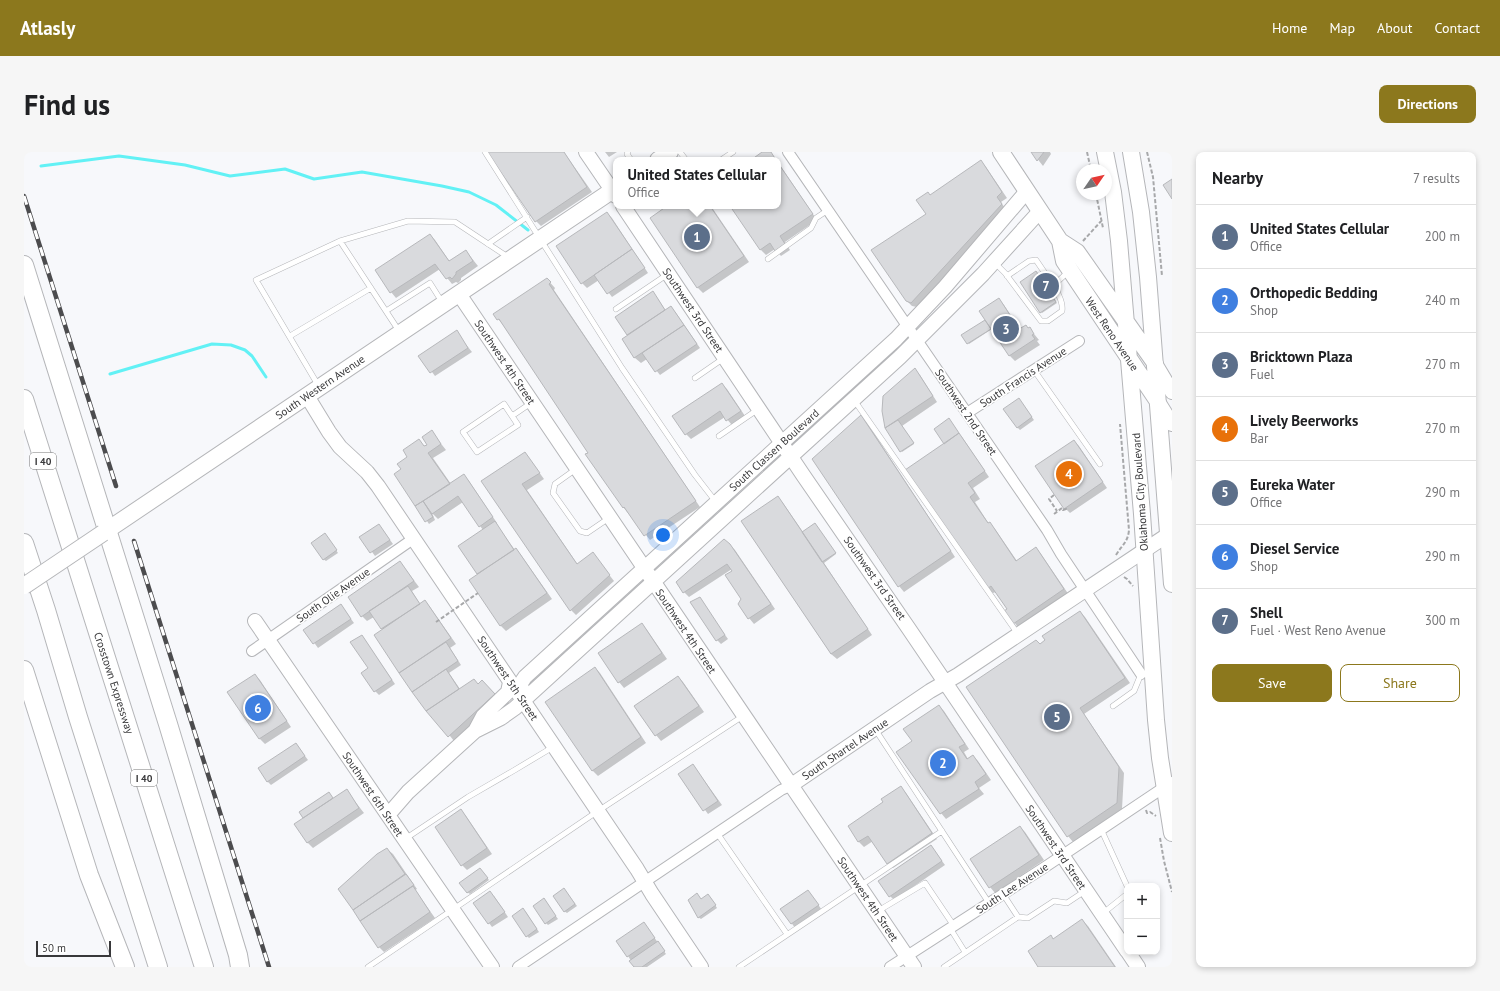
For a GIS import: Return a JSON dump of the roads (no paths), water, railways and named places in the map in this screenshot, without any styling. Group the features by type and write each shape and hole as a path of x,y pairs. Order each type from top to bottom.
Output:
{"highway":[{"path":"24,265 105,531 168,724 238,956 240,967"},
{"name":"Crosstown Expressway","path":"24,399 204,967"},
{"path":"24,543 158,967"},
{"path":"24,670 89,875 125,967"}],"main road":[{"name":"West Reno Avenue","path":"1001,152 1060,241 1064,261 1070,271 1157,400"},
{"name":"Oklahoma City Boulevard","path":"1105,152 1113,192 1126,323 1156,720 1160,758 1169,784 1166,835"},
{"path":"1131,152 1142,212 1156,365 1157,400 1170,533 1172,584"},
{"name":"South Western Avenue","path":"24,586 511,259 613,193"},
{"name":"West Reno Avenue","path":"1060,241 1077,252 1156,365"}],"street":[{"path":"586,152 613,189"},
{"name":"Southwest 2nd Street","path":"788,152 1047,530 1061,554 1141,674"},
{"name":"South Classen Boulevard","path":"523,701 520,683 525,677 896,339 945,287 1027,191"},
{"name":"Southwest 3rd Street","path":"625,209 1124,947"},
{"name":"South Classen Boulevard","path":"388,815 408,792 475,731 506,715 523,701 917,341 994,262 1040,211"},
{"name":"Southwest 4th Street","path":"459,294 910,962"},
{"name":"South Francis Avenue","path":"967,413 1079,341"},
{"name":"West Reno Avenue","path":"1156,365 1172,392"},
{"name":"Southwest 5th Street","path":"307,396 340,447 367,472 598,811 701,967"},
{"name":"West Reno Avenue","path":"1157,400 1172,424"},
{"name":"South Shartel Avenue","path":"518,967 781,790 790,786 930,691 1019,635 1170,533"},
{"name":"South Olie Avenue","path":"252,651 413,539"},
{"name":"Southwest 6th Street","path":"255,621 492,967"},
{"name":"South Classen Boulevard","path":"475,731 483,716 508,692 510,682"},
{"name":"South Lee Avenue","path":"890,967 910,962 952,927 1169,784"},
{"name":"Southwest 3rd Street","path":"1130,955 1138,967"}],"lane":[{"path":"485,152 549,250 554,262 634,386 716,502"},
{"path":"768,259 811,228 816,218 828,210"},
{"path":"488,244 527,217"},
{"path":"320,387 256,280 340,241 408,221 455,222 511,259"},
{"path":"340,241 401,333"},
{"path":"994,262 1007,276 1041,321 1048,321 1062,311 1063,306 1056,289 1036,260 1029,261 1007,276"},
{"path":"1056,289 1055,284 1070,271"},
{"path":"616,309 668,274"},
{"path":"386,311 430,283 444,304"},
{"path":"290,336 371,288"},
{"path":"695,378 725,358"},
{"path":"1034,370 1100,464"},
{"path":"854,399 1019,635"},
{"path":"512,416 532,402"},
{"path":"504,404 512,416 518,425 477,452 463,432 504,404"},
{"path":"719,436 760,408"},
{"path":"576,469 555,484 553,493 580,531 587,534 610,518"},
{"path":"1113,706 1134,691 1141,674"},
{"path":"368,967 743,715"},
{"path":"875,728 989,903"},
{"path":"404,839 468,797 554,746"},
{"path":"1101,829 1127,883"},
{"path":"739,967 942,831"},
{"path":"717,833 787,934"},
{"path":"877,912 925,883 966,952"},
{"path":"944,967 1018,917 1028,918 1054,901 1066,902 1086,890"},
{"path":"1003,894 1018,917"},
{"path":"1102,914 1124,896"}],"waterway":[{"path":"41,166 119,156 185,165 230,176 285,169 314,179 362,172 469,192 496,205 528,230"},
{"path":"110,374 212,344 231,345 245,350 252,356 266,377"}],"railway":[{"path":"24,196 116,486"},
{"path":"134,541 269,967"}],"place":[{"name":"United States Cellular","path":"697,237"},
{"name":"Shell","path":"1046,286"},
{"name":"Bricktown Plaza","path":"1006,329"},
{"name":"Lively Beerworks","path":"1069,474"},
{"name":"Diesel Service","path":"258,708"},
{"name":"Eureka Water","path":"1057,717"},
{"name":"Orthopedic Bedding","path":"943,763"}]}
